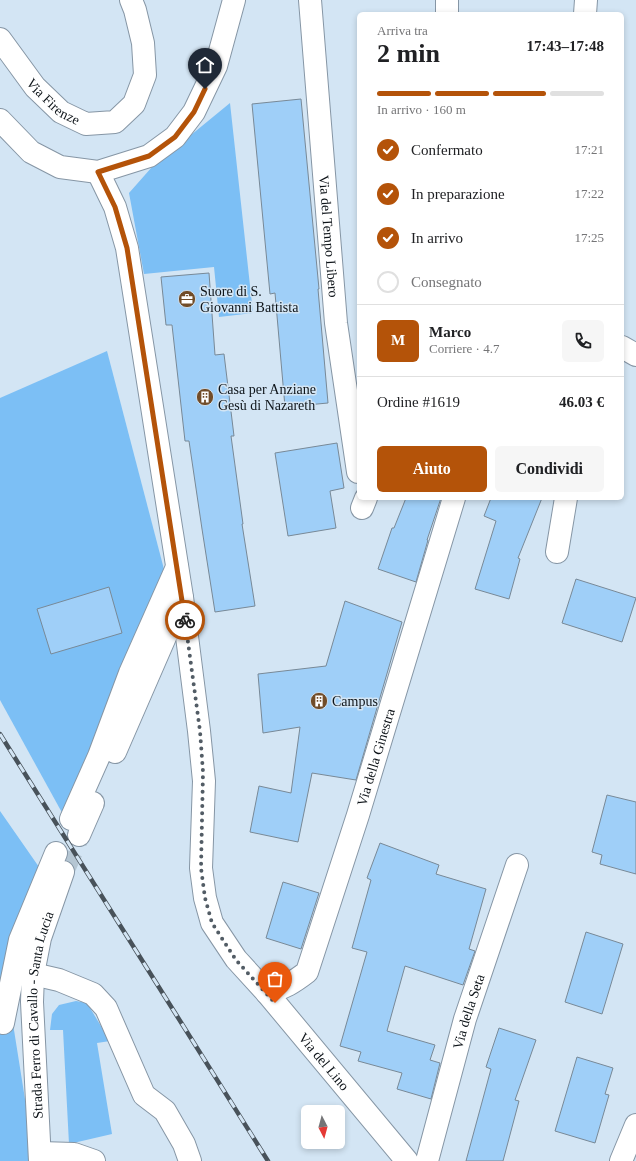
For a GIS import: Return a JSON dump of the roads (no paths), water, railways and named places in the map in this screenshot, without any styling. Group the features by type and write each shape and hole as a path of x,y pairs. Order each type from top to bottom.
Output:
{"street":[{"name":"Via Firenze","path":"0,39 35,87 61,112 86,124 115,122 134,104 145,75 143,42 131,0"},
{"path":"0,120 31,152 60,167 98,172 149,156 175,137 194,112 216,66 234,0"},
{"name":"Via del Tempo Libero","path":"310,0 336,323 357,465"},
{"path":"447,0 447,12"},
{"path":"585,12 586,0"},
{"name":"Via del Lino","path":"98,172 115,207 127,248 182,597 200,731 204,781 201,868 205,898 212,923 236,960 267,993 407,1161"},
{"path":"624,348 636,355"},
{"name":"Via della Ginestra","path":"267,993 280,990 307,972 358,815 453,500"},
{"path":"557,552 566,500"},
{"path":"177,567 130,673 99,756 75,827 182,597"},
{"name":"Strada Ferro di Cavallo - Santa Lucia","path":"4,1023 20,940 60,862 40,938 33,974 32,1002 40,1157"},
{"name":"Via della Seta","path":"427,1161 465,1019 517,865"},
{"path":"33,974 59,980 93,994 106,1008 144,1095 165,1111 184,1144 190,1161"},
{"path":"621,1161 636,1125"},
{"path":"40,1157 74,1154 94,1161"}],"tunnel":[{"path":"63,872 79,835"}],"railway":[{"path":"0,734 268,1161"}],"place":[{"name":"Suore di S. Giovanni Battista","path":"187,299"},
{"name":"Casa per Anziane Gesù di Nazareth","path":"205,397"},
{"name":"Campus","path":"319,701"}]}
